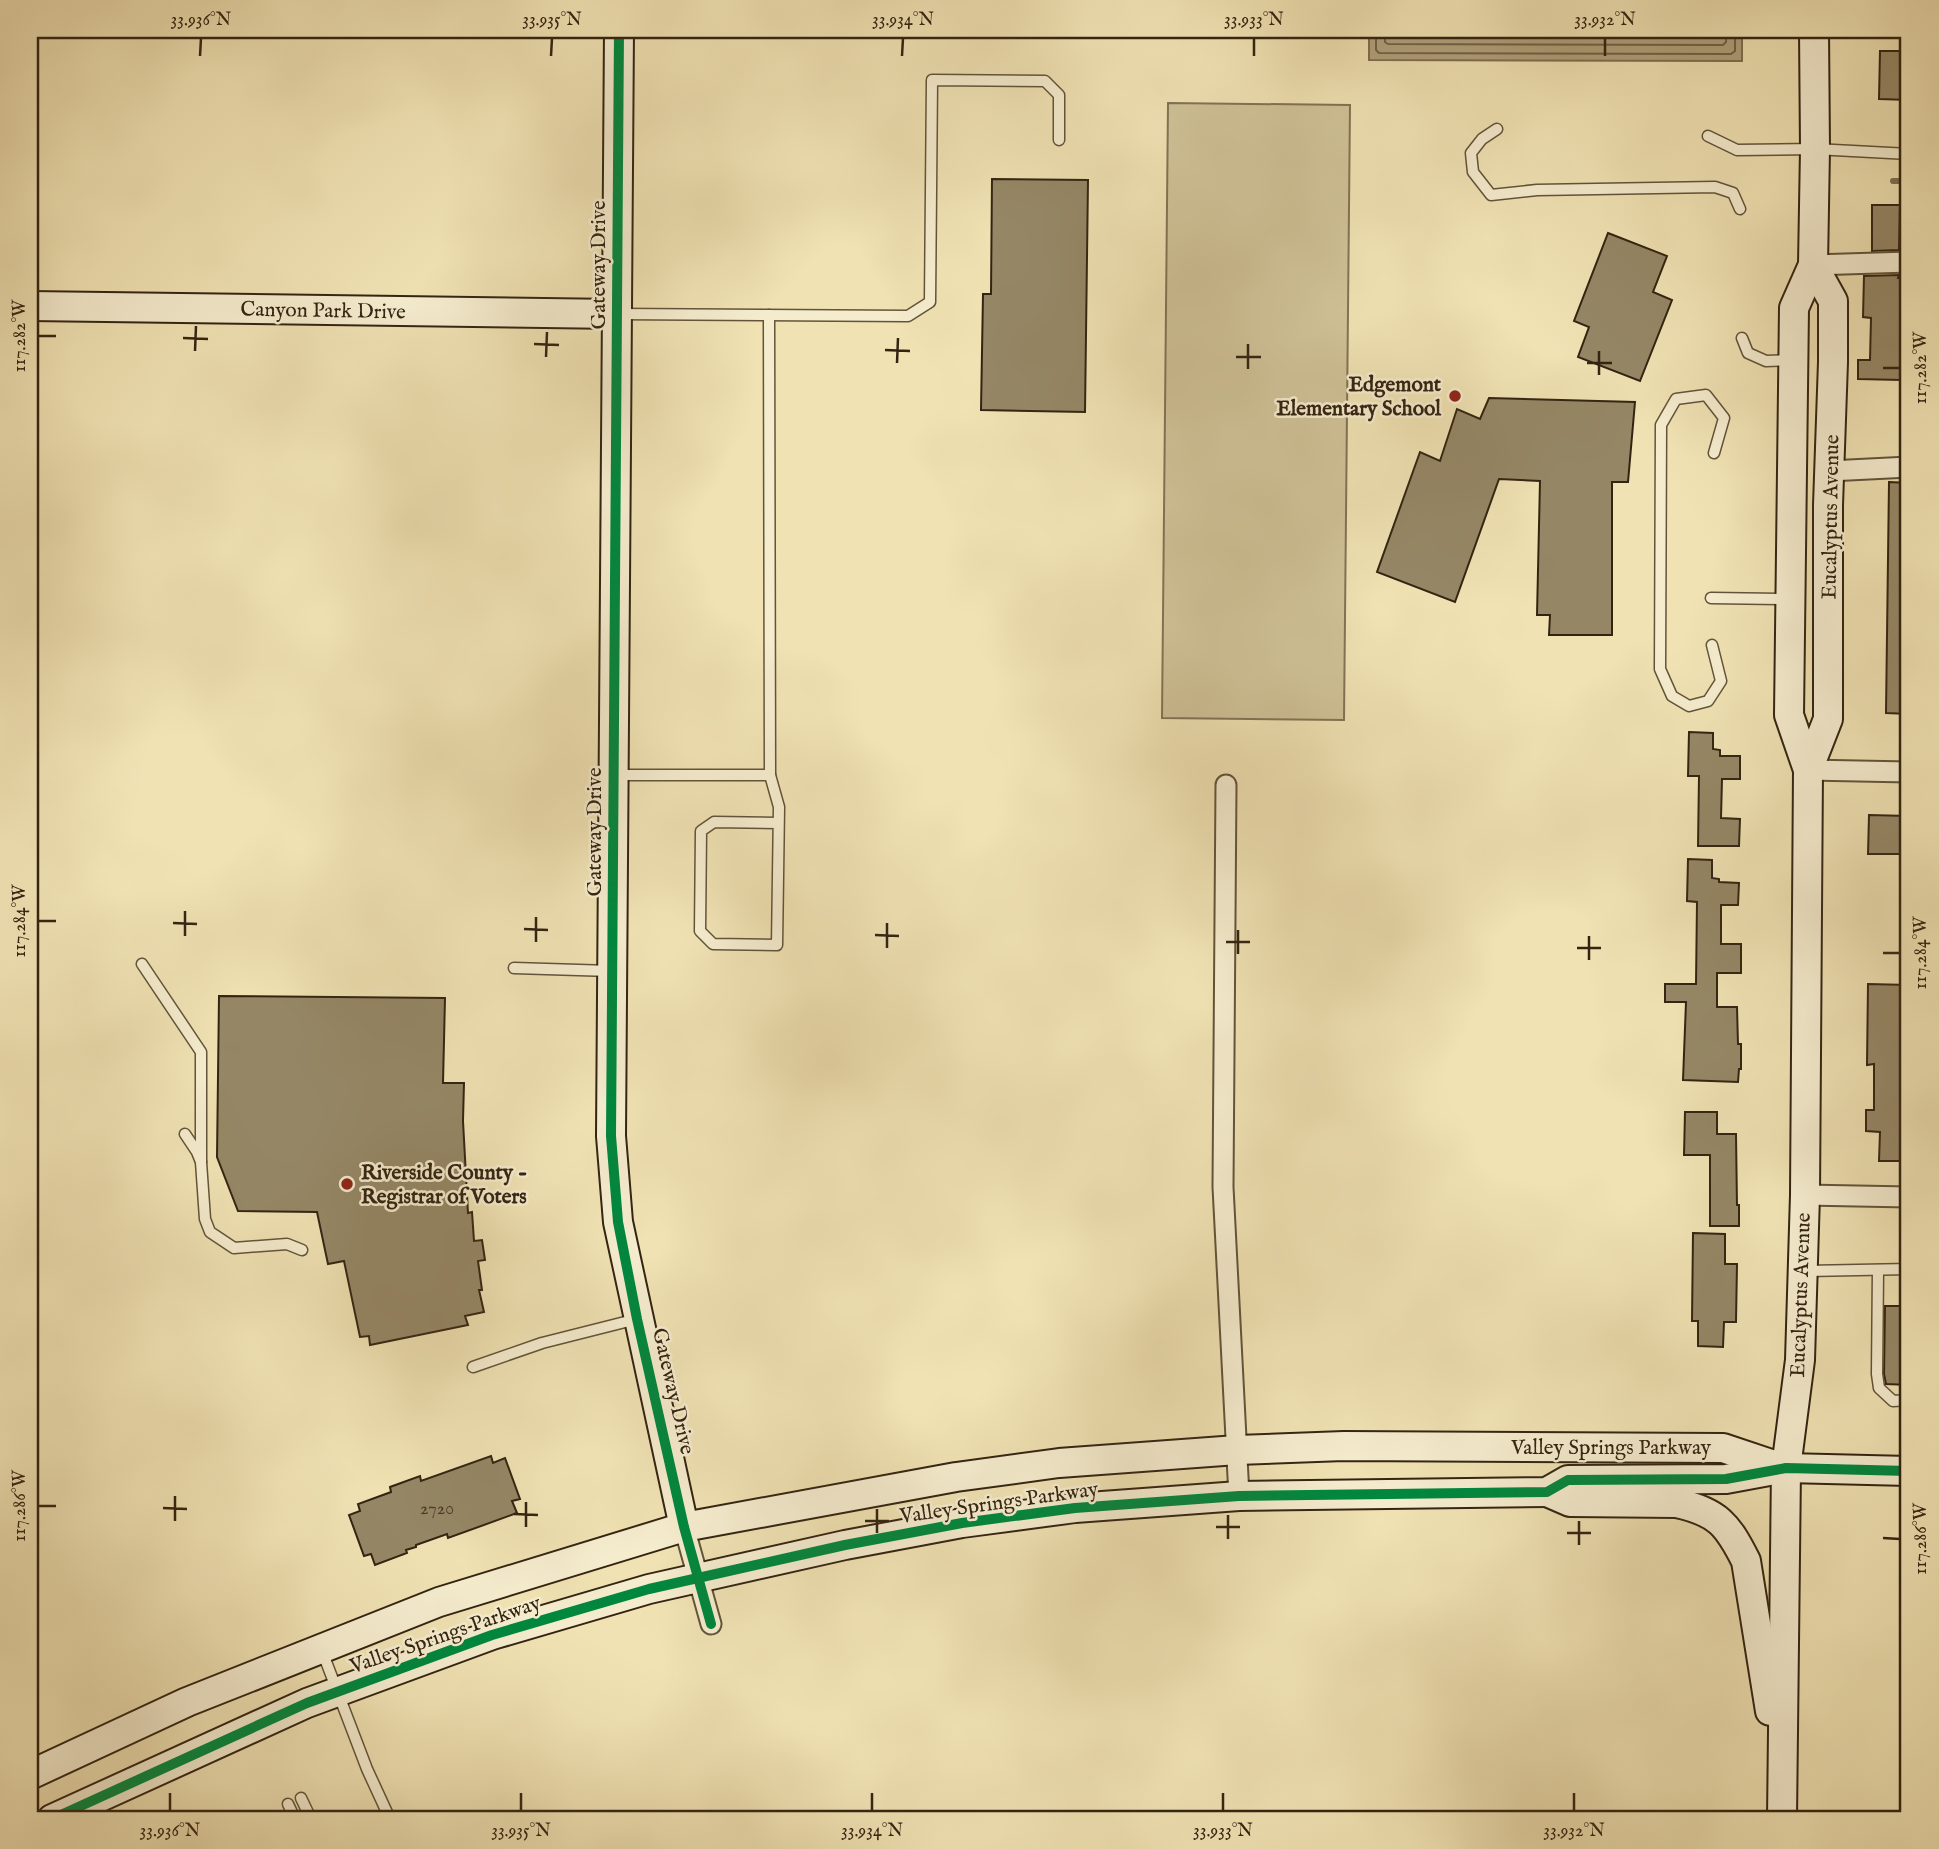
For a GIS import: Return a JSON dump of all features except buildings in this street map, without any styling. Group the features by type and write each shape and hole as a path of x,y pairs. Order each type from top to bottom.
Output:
{"street":[{"name":"Gateway Drive","path":"619,30 611,1136 618,1222 638,1319 684,1527 712,1623"},
{"name":"Eucalyptus Avenue","path":"1782,1819 1786,1468 1800,1360 1808,770 1789,715 1794,308 1813,265 1814,30"},
{"path":"1813,265 1909,262"},
{"name":"Eucalyptus Avenue","path":"1808,770 1828,719 1829,471 1833,362 1833,301 1813,265"},
{"name":"Canyon Park Drive","path":"30,306 617,314"},
{"path":"1829,471 1909,467"},
{"path":"1808,770 1909,772"},
{"path":"1226,785 1223,1187 1239,1496"},
{"path":"1804,1195 1909,1197"},
{"name":"Valley Springs Parkway","path":"30,1775 187,1702 439,1602 684,1527 956,1477 1059,1462 1344,1446 1723,1448 1786,1468"},
{"path":"1786,1468 1909,1471"},
{"name":"Valley Springs Parkway","path":"52,1819 307,1703 492,1635 649,1588 845,1545 962,1523 1075,1508 1239,1496 1546,1492 1568,1480 1726,1479 1786,1468"},
{"path":"1546,1492 1570,1502 1664,1502 1691,1506 1722,1521 1731,1532 1746,1560 1783,1786"}],"lane":[{"path":"617,314 908,316 930,302 932,80 1045,81 1059,95 1059,140"},
{"path":"1497,129 1482,139 1471,153 1473,172 1490,195 1537,190 1715,187 1733,193 1740,209"},
{"path":"1708,136 1737,150 1815,149 1909,154"},
{"path":"769,315 770,775 779,807 777,946 713,944 700,931 701,831 713,822 778,823"},
{"path":"1742,338 1748,353 1766,360 1794,360"},
{"path":"1712,645 1721,681 1708,701 1689,706 1672,696 1660,668 1661,425 1676,399 1706,396 1724,418 1714,453"},
{"path":"1711,598 1791,599"},
{"path":"614,775 770,775"},
{"path":"142,964 201,1052 201,1162 205,1219 210,1232 234,1248 287,1244 302,1250"},
{"path":"514,968 612,971"},
{"path":"185,1134 201,1162"},
{"path":"1802,1271 1909,1269"},
{"path":"1878,1270 1879,1388 1893,1401 1909,1401"},
{"path":"473,1367 542,1343 638,1319"},
{"path":"321,1648 367,1769 390,1819"},
{"path":"301,1798 311,1819"},
{"path":"288,1804 295,1819"}],"shaded area":[{"path":"1168,103 1350,105 1344,720 1162,718"}],"water":[{"path":"1369,30 1742,30 1742,61 1369,60"}],"waterway":[{"path":"1893,181 1909,181"}],"cycle path":[{"path":"619,30 611,1136 618,1222 637,1319 684,1527 711,1624"},
{"path":"52,1819 307,1703 492,1635 649,1589 845,1545 962,1523 1075,1508 1239,1496 1547,1492 1568,1480 1726,1479 1786,1468 1909,1471"}],"place":[{"name":"Edgemont Elementary School","path":"1455,396"},
{"name":"Riverside County - Registrar of Voters","path":"347,1184"}]}
